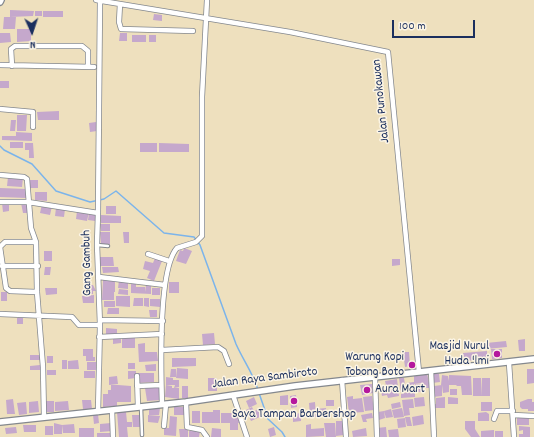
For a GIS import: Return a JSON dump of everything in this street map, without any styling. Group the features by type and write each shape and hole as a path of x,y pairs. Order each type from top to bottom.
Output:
{"street":[{"path":"98,0 98,213"},
{"name":"Jalan Punokawan","path":"98,0 312,36 388,52 419,372"},
{"path":"164,426 164,404 161,385 162,334 165,285 169,261 176,248 197,241 202,236 202,97 207,0"},
{"path":"120,4 119,22 121,29 193,31"},
{"path":"12,66 11,49 15,46 82,46 88,50 88,67"},
{"path":"0,65 94,67"},
{"path":"0,109 33,112 33,127"},
{"path":"0,174 24,176 27,179 31,228 36,242 38,266 37,292 43,367 44,417"},
{"name":"Gang Gambuh","path":"0,202 28,202 98,213 97,244 100,323 98,412"},
{"path":"36,242 5,242 0,247 6,290 37,292"},
{"path":"148,254 169,261"},
{"path":"2,266 38,266"},
{"path":"99,277 165,285"},
{"path":"0,314 72,317 81,325 163,321"},
{"path":"99,337 162,334"},
{"path":"162,350 218,347 224,351 229,364"},
{"name":"Jalan Raya Sambiroto","path":"0,422 186,402 342,380 375,378 534,359"},
{"path":"509,363 514,437"},
{"path":"431,371 434,437"},
{"path":"137,376 140,407"},
{"path":"375,378 377,437"},
{"path":"342,380 346,437"},
{"path":"137,386 161,385"},
{"path":"233,395 247,437"},
{"path":"186,402 187,427 202,430 207,437"},
{"path":"112,410 113,437"},
{"path":"494,418 497,411 534,416"}],"lane":[{"path":"97,244 108,246"},
{"path":"140,407 142,435"}],"building":[{"path":"10,10 34,11 33,16 10,17"},
{"path":"35,11 42,11 42,16 35,16"},
{"path":"43,11 63,11 63,17 43,17"},
{"path":"154,14 162,15 162,21 153,20"},
{"path":"4,17 16,17 15,29 3,29"},
{"path":"17,29 31,29 31,41 17,42"},
{"path":"0,33 10,33 11,42 0,43"},
{"path":"120,33 127,33 127,41 119,41"},
{"path":"132,35 146,35 146,42 132,42"},
{"path":"149,35 156,35 156,42 149,42"},
{"path":"0,81 9,81 9,88 0,88"},
{"path":"59,111 59,120 38,120 37,112"},
{"path":"17,115 27,115 26,131 17,131"},
{"path":"11,120 16,120 15,131 10,131"},
{"path":"96,122 97,131 90,132 89,123"},
{"path":"16,132 32,133 32,141 2,140 2,136 16,136"},
{"path":"10,142 23,142 23,148 10,148"},
{"path":"25,143 33,143 34,158 29,158 29,150 25,150"},
{"path":"140,143 157,143 157,152 140,152"},
{"path":"159,143 189,144 189,152 159,152"},
{"path":"8,177 23,178 22,187 7,186"},
{"path":"29,180 38,180 38,188 29,188"},
{"path":"0,188 27,189 27,198 0,197"},
{"path":"35,192 47,192 47,201 35,200"},
{"path":"9,202 9,211 3,212 2,203"},
{"path":"27,202 29,213 23,213 21,203"},
{"path":"42,204 52,206 50,215 40,213"},
{"path":"106,206 116,206 116,214 106,214"},
{"path":"56,208 65,209 64,217 55,216"},
{"path":"77,211 89,212 87,221 76,219"},
{"path":"89,213 96,215 95,221 88,220"},
{"path":"101,215 121,216 121,223 101,223"},
{"path":"100,224 110,224 110,231 101,231"},
{"path":"100,232 110,232 110,244 101,244"},
{"path":"123,232 129,232 129,243 124,243"},
{"path":"184,248 192,251 186,264 176,261 180,250 183,251"},
{"path":"44,251 52,251 52,261 44,261"},
{"path":"100,257 113,257 114,266 100,266"},
{"path":"155,258 162,261 154,281 147,278 150,271 143,269 145,261 153,263"},
{"path":"392,259 400,259 400,265 392,266"},
{"path":"45,267 51,267 50,275 44,275"},
{"path":"102,267 118,267 119,272 103,273"},
{"path":"103,280 115,280 114,300 102,300"},
{"path":"119,280 128,281 128,289 118,288"},
{"path":"169,282 179,282 179,293 169,293"},
{"path":"131,283 136,283 136,287 145,287 145,292 146,285 151,285 151,294 131,293"},
{"path":"84,285 93,285 96,291 93,291 93,294 84,294"},
{"path":"45,288 57,288 57,294 46,295"},
{"path":"152,288 160,288 160,295 152,295"},
{"path":"119,289 128,290 128,295 118,294"},
{"path":"1,292 7,292 7,301 1,301"},
{"path":"94,295 94,303 83,303 82,296"},
{"path":"116,296 130,296 130,307 116,306"},
{"path":"134,298 143,298 143,306 133,306"},
{"path":"144,298 149,298 149,307 144,306"},
{"path":"150,299 160,299 160,307 150,306"},
{"path":"104,301 115,301 115,307 104,307"},
{"path":"108,308 119,308 119,314 107,314"},
{"path":"149,310 157,310 157,317 150,317"},
{"path":"23,317 23,324 17,324 17,318"},
{"path":"106,328 117,329 117,334 106,334"},
{"path":"214,333 215,344 203,345 202,334"},
{"path":"122,336 135,336 135,348 122,348"},
{"path":"113,337 121,337 121,343 113,344"},
{"path":"525,339 525,351 519,351 518,340"},
{"path":"506,341 507,347 486,349 486,343"},
{"path":"145,343 145,352 157,352 158,361 139,362 138,344"},
{"path":"83,349 93,349 93,357 95,357 95,361 86,361 86,356 83,356"},
{"name":"Masjid Nurul Huda 'lmi","path":"491,349 502,349 502,358 492,359"},
{"path":"487,351 487,359 464,361 463,353"},
{"path":"403,352 409,352 410,366 405,367"},
{"path":"30,355 41,355 41,360 30,360"},
{"path":"47,356 53,356 53,363 47,363"},
{"path":"172,358 196,358 196,366 172,367"},
{"path":"62,360 67,360 67,369 62,369"},
{"path":"78,360 79,369 68,369 68,361"},
{"path":"87,362 96,362 96,370 87,370"},
{"path":"128,363 135,363 135,369 128,369"},
{"path":"156,364 156,371 146,371 145,365"},
{"path":"40,365 40,370 30,370 30,366"},
{"path":"177,368 188,369 188,379 176,378"},
{"path":"171,369 176,369 176,377 170,377"},
{"path":"527,369 534,369 534,383 527,384"},
{"path":"47,370 56,370 56,375 47,375"},
{"path":"84,371 95,371 95,378 84,378"},
{"path":"128,371 136,371 136,378 128,379"},
{"path":"138,373 154,373 154,382 138,383"},
{"path":"427,373 430,388 423,388 423,383 414,384 414,376"},
{"path":"432,374 439,374 440,382 432,383"},
{"path":"442,375 448,376 449,381 449,375 471,376 472,395 462,395 461,386 456,385 449,385 449,392 443,393 441,385"},
{"path":"117,376 118,384 109,385 109,377"},
{"path":"166,377 173,378 173,380 179,380 179,387 174,388 175,385 166,385"},
{"path":"208,378 217,378 217,391 208,391"},
{"path":"399,378 404,378 406,392 401,393"},
{"path":"473,378 481,378 481,396 473,396"},
{"path":"482,378 490,378 490,396 481,396"},
{"path":"397,379 399,396 388,398 387,395 382,396 381,391 387,390 385,381"},
{"path":"414,382 414,389 406,390 406,383"},
{"path":"372,384 373,393 362,395 360,385"},
{"path":"415,384 422,384 422,392 415,392 415,397 401,398 401,394 415,390"},
{"path":"111,385 131,386 131,402 117,402 117,406 103,407 103,394 108,394 108,390 111,390"},
{"path":"166,385 172,386 172,388 179,388 179,399 165,397"},
{"path":"442,385 442,396 433,397 434,386"},
{"path":"182,386 188,386 188,399 182,398"},
{"path":"161,387 162,400 147,401 145,388"},
{"path":"450,389 457,389 457,395 450,395"},
{"path":"288,395 288,405 280,405 280,396"},
{"path":"296,395 297,407 291,408 290,396"},
{"path":"353,396 353,399 362,398 364,412 349,413 347,397"},
{"path":"372,396 374,410 365,411 363,397"},
{"path":"254,397 257,404 249,408 246,401"},
{"path":"424,397 425,406 415,407 414,398"},
{"path":"445,397 445,408 433,408 433,404 436,404 436,398"},
{"path":"448,397 458,398 458,404 448,404"},
{"path":"13,399 15,414 7,414 6,400"},
{"path":"413,399 414,408 409,408 410,415 404,416 402,400"},
{"path":"532,399 532,402 534,402 534,411 528,411 528,409 522,409 520,407 520,402"},
{"path":"82,400 91,400 92,409 83,409"},
{"path":"326,400 334,400 334,406 326,406"},
{"path":"38,401 39,412 29,413 29,402"},
{"path":"44,401 54,401 54,412 44,412"},
{"path":"68,401 69,410 55,411 55,402"},
{"path":"26,402 27,414 19,415 17,403"},
{"path":"315,402 316,417 310,417 309,403"},
{"path":"400,402 401,407 392,409 391,404"},
{"path":"481,402 492,402 492,411 481,411"},
{"path":"174,407 185,407 185,415 174,415"},
{"path":"252,407 254,411 259,409 262,416 251,421 246,410"},
{"path":"149,408 160,408 159,415 149,415"},
{"path":"326,408 327,416 317,417 316,409"},
{"path":"402,408 404,417 394,418 392,410"},
{"path":"391,409 393,417 386,418 384,411"},
{"path":"213,410 220,410 220,423 202,423 202,412 213,412"},
{"path":"192,411 200,411 200,423 192,423"},
{"path":"384,411 385,418 379,420 378,412"},
{"path":"117,412 126,412 127,422 132,422 132,427 127,427 128,437 119,437"},
{"path":"486,412 489,414 489,421 478,421 478,413"},
{"path":"221,413 239,413 239,423 221,423"},
{"path":"301,413 301,421 293,422 293,414"},
{"path":"372,413 373,418 366,419 367,422 363,422 361,415"},
{"path":"98,414 99,423 94,424 93,415"},
{"path":"132,415 140,415 140,427 133,427"},
{"path":"148,415 160,416 158,423 148,422"},
{"path":"423,415 424,424 413,426 412,417"},
{"path":"170,416 177,417 176,436 164,435 164,428 169,428"},
{"path":"405,417 410,417 412,426 407,426"},
{"path":"517,417 529,417 529,425 517,425"},
{"path":"405,418 406,427 398,428 397,419"},
{"path":"336,421 343,421 344,435 336,436"},
{"path":"465,421 475,421 475,429 480,437 471,437 465,429"},
{"path":"54,423 62,425 62,434 54,434"},
{"path":"111,423 112,431 100,432 100,424"},
{"path":"230,423 238,423 238,430 230,430"},
{"path":"324,423 335,423 336,437 326,437"},
{"path":"74,424 75,433 63,433 62,425"},
{"path":"311,424 311,429 324,428 324,436 306,437 306,425"},
{"path":"23,425 36,425 36,432 24,432"},
{"path":"45,426 53,426 53,435 45,435"},
{"path":"519,426 530,427 530,437 519,437 519,434 523,434 523,430 519,431"},
{"path":"16,427 17,433 6,434 5,428"},
{"path":"274,427 276,435 270,437 268,429"},
{"path":"386,427 387,437 378,437 377,428"},
{"path":"79,428 94,428 94,437 79,437"},
{"path":"212,428 221,429 221,437 211,437"},
{"path":"366,428 367,436 353,437 352,431"},
{"path":"179,429 188,429 188,437 180,437"},
{"path":"398,429 399,437 389,437 388,430"},
{"path":"494,430 494,437 481,437 481,431"},
{"path":"189,431 200,431 199,437 189,437"},
{"path":"495,431 503,431 503,437 495,437"},
{"path":"97,433 111,433 111,437 97,437"}],"waterway":[{"path":"0,146 4,150 32,164 56,191 90,202 104,199 116,191 164,233 194,237 200,245 236,344 258,390"},
{"path":"259,393 268,419 282,432 285,437"}],"place":[{"name":"Masjid Nurul Huda 'lmi","path":"497,354"},
{"name":"Warung Kopi Tobong Boto","path":"412,365"},
{"name":"Aura Mart","path":"367,390"},
{"name":"Saya Tampan Barbershop","path":"294,401"}]}
